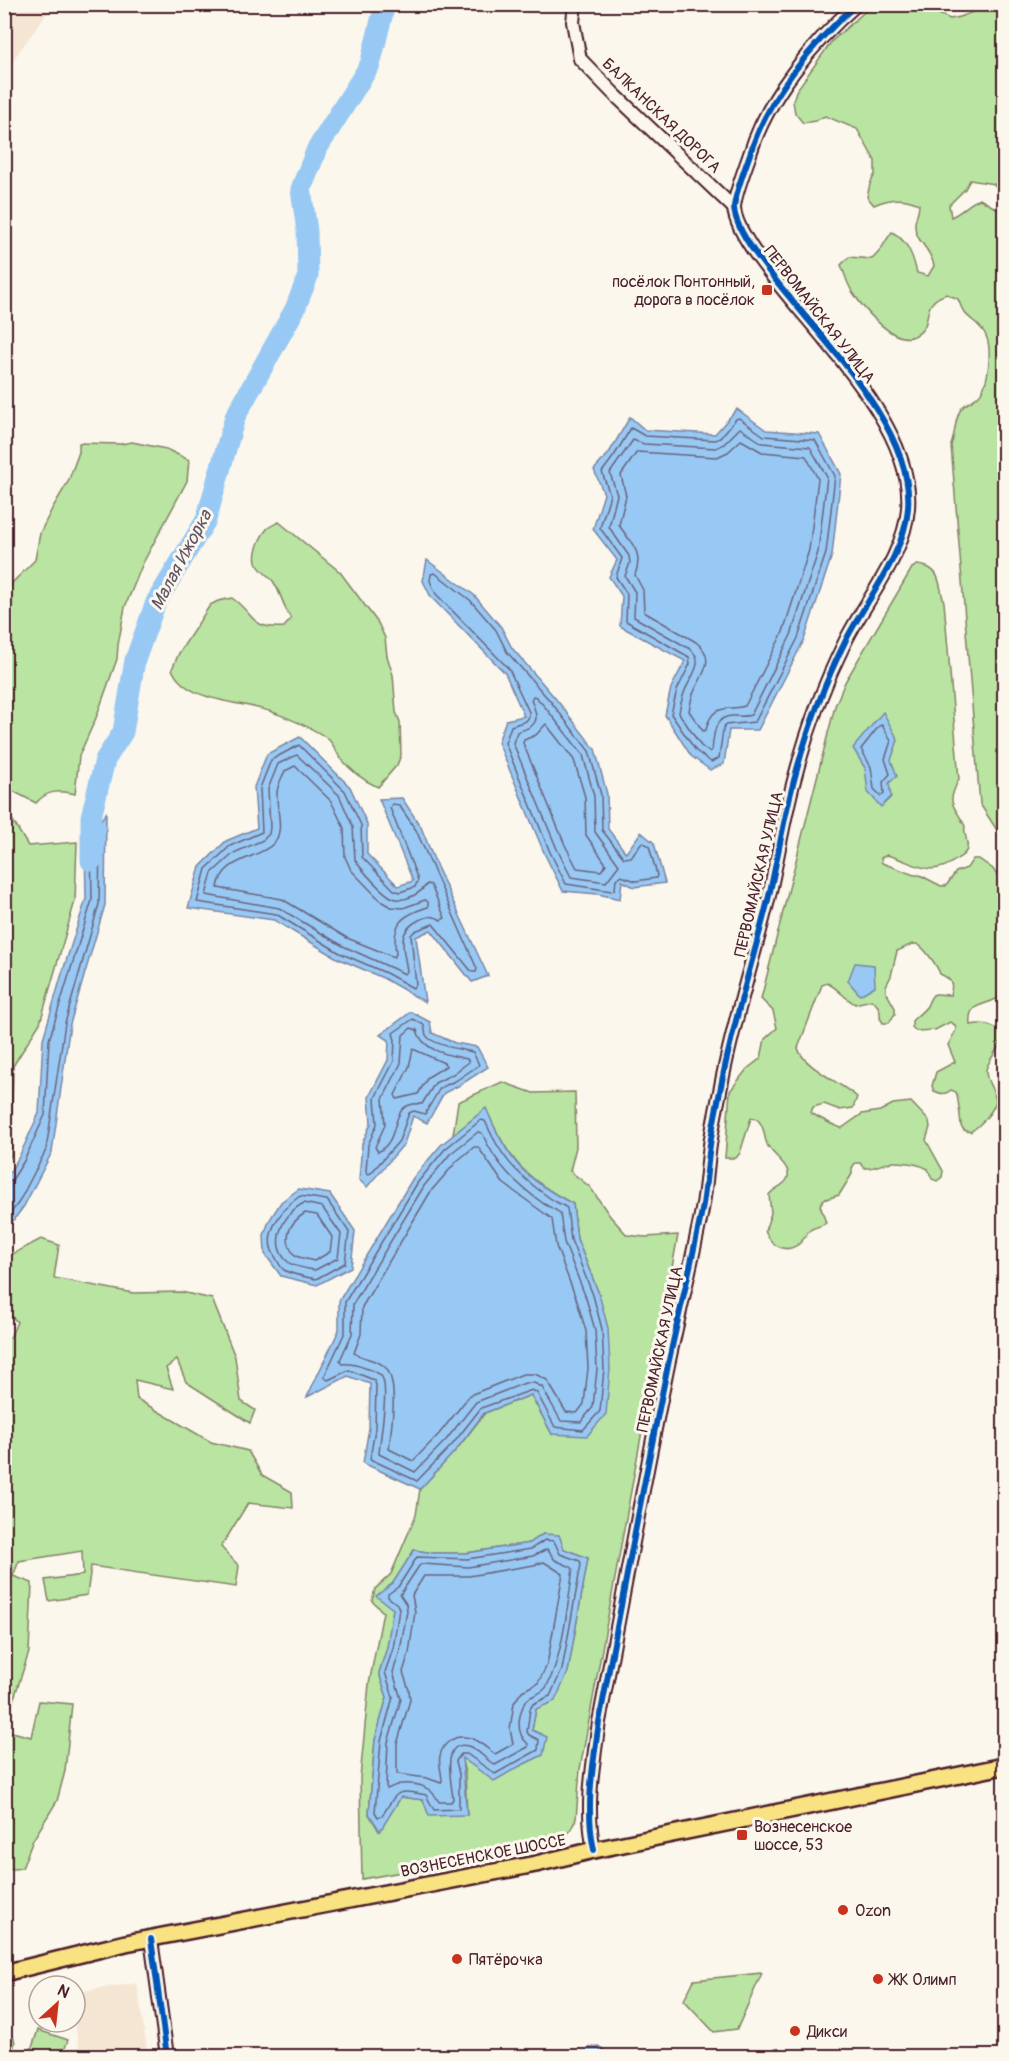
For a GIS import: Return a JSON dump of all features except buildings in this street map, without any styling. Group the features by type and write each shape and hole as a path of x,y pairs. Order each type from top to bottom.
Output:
{"main road":[{"name":"ВОЗНЕСЕНСКОЕ ШОССЕ","path":"4,1973 151,1938 536,1864 594,1850 1005,1766"}],"street":[{"name":"БАЛКАНСКАЯ ДОРОГА","path":"575,4 573,22 580,58 613,93 734,208"},
{"path":"734,208 755,138 773,102 817,45 857,4"},
{"name":"ПЕРВОМАЙСКАЯ УЛИЦА","path":"594,1850 590,1818 591,1784 599,1722 668,1365 702,1208 710,1146 723,1076 769,894 795,774 805,742 846,640 898,547 909,507 904,463 881,414 750,246 734,208"},
{"path":"151,1938 167,2056"}],"shaded area":[{"path":"4,5 53,5 5,71"},
{"path":"137,1983 148,2056 81,2056 76,2034 87,2034 87,1990"}],"green space":[{"path":"872,5 930,5 939,14 950,19 989,8 1004,14 1004,199 994,184 970,180 965,189 949,205 951,217 980,199 1004,213 1004,269 1002,271 1004,280 1004,841 980,804 951,445 961,409 979,395 985,383 988,342 982,329 964,312 958,299 947,294 932,303 922,330 908,337 889,331 863,306 850,288 841,265 849,257 872,259 892,232 909,249 917,273 928,276 934,266 930,254 916,232 915,224 919,204 896,199 874,205 867,197 875,174 875,161 857,129 825,116 803,123 795,113 793,101 796,91 832,41"},
{"path":"132,442 166,449 189,460 187,481 143,563 125,607 117,659 96,718 79,756 75,794 49,793 36,803 5,787 5,595 12,583 35,560 40,533 68,482 79,452 79,443"},
{"path":"279,522 340,572 378,623 385,638 387,656 393,675 396,712 400,722 401,755 397,765 378,787 352,770 329,740 318,732 263,709 203,695 190,689 179,680 172,669 179,653 210,605 218,601 232,598 254,620 264,626 284,627 291,619 276,586 256,560 256,551 262,537 268,528"},
{"path":"917,565 931,569 938,577 944,602 959,779 952,800 965,826 967,846 963,855 939,868 922,867 887,855 881,858 882,863 914,875 920,875 941,886 946,886 956,872 967,868 973,859 979,859 993,869 1004,886 1004,993 976,1007 970,1017 970,1025 980,1024 994,1027 1000,1034 1001,1039 986,1070 996,1101 986,1118 970,1132 961,1126 956,1092 934,1091 932,1086 936,1072 955,1062 948,1045 956,1030 955,1025 950,1022 935,1030 916,1031 912,1027 912,1021 926,1008 933,995 950,995 952,987 949,980 940,974 930,957 919,945 911,945 897,951 886,986 886,992 895,1008 895,1014 889,1023 883,1023 876,1003 871,1000 855,1004 831,985 827,983 822,985 798,1048 807,1062 857,1097 853,1108 840,1110 824,1104 813,1107 811,1113 842,1128 862,1114 880,1111 893,1104 911,1102 929,1121 930,1127 926,1140 943,1171 942,1177 937,1181 932,1179 928,1169 907,1163 894,1162 865,1168 860,1163 855,1163 852,1174 839,1195 823,1200 820,1205 826,1223 811,1230 795,1247 784,1248 775,1245 765,1231 771,1213 769,1195 788,1178 786,1167 769,1148 760,1122 751,1118 740,1153 736,1158 725,1158 730,1091 747,1069 761,1058 765,1039 777,1028 773,1011 761,999 835,706 845,682 912,568"},
{"path":"5,813 10,816 28,846 77,842 75,901 40,1023 13,1066 11,1155 5,1165"},
{"path":"502,1082 533,1093 575,1092 576,1147 570,1171 590,1187 610,1216 627,1235 645,1237 678,1235 580,1769 576,1819 571,1829 557,1844 362,1879 360,1778 369,1684 383,1612 372,1601 375,1589 391,1574 416,1515 420,1489 457,1449 485,1413 531,1395 552,1434 599,1294 577,1239 573,1204 542,1185 519,1165 502,1141 486,1109 453,1135 458,1102","holes":["543,1534 564,1549 588,1558 568,1672 536,1709 532,1730 543,1755 520,1766 461,1757 465,1773 467,1815 424,1800 401,1797 379,1831 369,1814 375,1740 387,1697 379,1673 387,1648 393,1609 393,1583 414,1550 434,1553 466,1553 530,1543"]},
{"path":"41,1239 59,1245 54,1278 133,1293 181,1292 212,1299 235,1357 241,1401 255,1410 250,1423 186,1382 177,1360 166,1368 173,1389 135,1380 137,1399 211,1442 248,1451 262,1475 292,1492 293,1508 248,1503 221,1547 239,1566 236,1587 91,1566 87,1595 49,1601 45,1580 83,1575 82,1551 19,1561 13,1576 32,1583 29,1652 5,1726 4,1338 10,1338 17,1322 5,1309 5,1258"},
{"path":"39,1701 72,1704 65,1771 57,1801 33,1840 22,1868 5,1870 5,1730 31,1737"},
{"path":"762,1973 737,2029 714,2032 684,2000 694,1980"},
{"path":"5,2032 14,2039 15,2045 11,2056 5,2056"},
{"path":"37,2034 50,2034 68,2040 62,2056 29,2056"}],"water":[{"path":"737,409 766,430 819,434 841,474 832,555 804,640 758,730 729,730 724,764 710,770 691,756 665,715 671,688 685,661 620,626 622,596 609,577 617,560 593,529 604,494 594,470 609,453 630,417 645,430 715,434"},
{"path":"427,560 474,595 501,627 512,648 595,749 607,794 608,829 626,853 641,832 654,843 665,883 634,887 622,881 620,899 598,894 563,891 545,855 498,742 506,720 524,716 505,673 431,597 423,581"},
{"path":"883,712 898,740 891,760 897,776 889,783 891,797 881,807 868,792 865,768 853,748"},
{"path":"300,737 350,787 367,824 367,854 398,886 413,881 379,799 402,798 421,827 437,867 488,976 472,982 431,930 416,937 425,1002 383,978 337,958 274,920 188,908 200,867 226,841 257,828 254,787 267,754"},
{"path":"106,813 105,905 70,1024 52,1152 24,1206 5,1232 5,1180 19,1157 39,1113 43,1039 86,899 85,841"},
{"path":"855,963 874,965 875,986 860,995 848,981"},
{"path":"411,1012 430,1022 432,1033 455,1043 477,1047 488,1067 444,1093 427,1123 413,1116 404,1144 367,1187 359,1180 362,1144 371,1123 369,1097 388,1060 389,1040 380,1035"},
{"path":"486,1108 501,1141 519,1165 541,1185 573,1204 577,1239 599,1294 608,1328 610,1369 606,1414 587,1436 552,1434 531,1395 484,1413 457,1449 420,1489 363,1463 369,1428 370,1384 348,1376 307,1397 339,1330 339,1301 413,1178 441,1145"},
{"path":"299,1189 330,1194 355,1231 351,1267 317,1285 281,1276 265,1254 264,1235 269,1221 281,1202"},
{"path":"543,1534 559,1535 564,1549 588,1558 568,1672 555,1701 536,1709 532,1730 547,1737 543,1755 494,1781 462,1758 467,1815 429,1816 423,1800 401,1797 380,1831 369,1814 375,1740 387,1697 379,1673 387,1648 393,1609 376,1596 393,1583 414,1550 434,1553 467,1553 530,1543"},
{"path":"598,2046 607,2056 579,2056 590,2047"}],"waterway":[{"name":"Малая Ижорка","path":"91,861 91,817 105,760 123,732 135,660 156,602 206,520 235,417 295,309 308,276 307,231 301,189 317,149 370,65 385,4"}],"cycle path":[{"path":"594,1850 590,1802 599,1722 641,1499 702,1210 711,1137 727,1058 768,900 788,805 806,739 837,658 900,543 908,508 906,476 895,444 878,411 832,348 755,253 741,230 734,208 738,189 758,133 780,92 808,53 857,4"},
{"path":"151,1939 167,2056"}],"place":[{"name":"посёлок Понтонный, дорога в посёлок","path":"767,290"},
{"name":"Вознесенское шоссе, 53","path":"742,1835"},
{"name":"Ozon","path":"843,1910"},
{"name":"Пятёрочка","path":"457,1959"},
{"name":"ЖК Олимп","path":"878,1979"},
{"name":"Дикси","path":"795,2031"}]}
